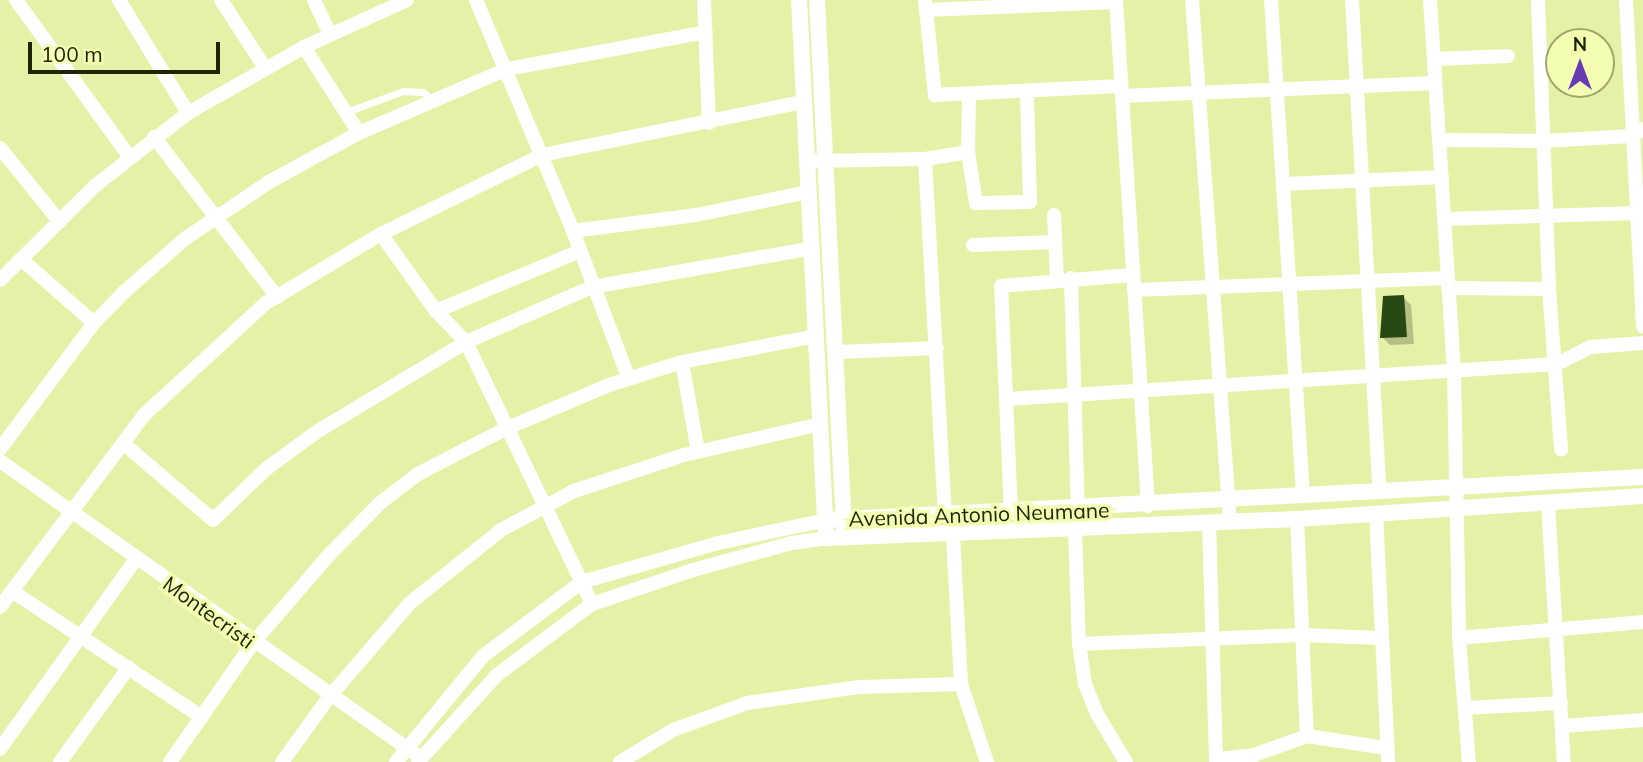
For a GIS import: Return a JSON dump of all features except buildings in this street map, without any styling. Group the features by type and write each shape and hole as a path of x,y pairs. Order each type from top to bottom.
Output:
{"street":[{"path":"16,0 129,156"},
{"path":"119,0 188,113"},
{"path":"221,0 265,68"},
{"path":"314,0 330,34"},
{"path":"0,280 129,156 188,113 304,47 407,0"},
{"path":"476,0 573,231 629,379"},
{"path":"704,0 709,123"},
{"path":"799,0 826,538"},
{"path":"817,0 838,352 845,537"},
{"path":"1192,0 1223,384 1230,522"},
{"path":"1270,0 1303,495"},
{"path":"1352,0 1376,376 1379,490"},
{"path":"1430,0 1454,369 1459,638 1469,762"},
{"path":"1538,0 1545,213 1561,450"},
{"path":"1626,0 1637,132 1637,213 1643,327"},
{"path":"1148,506 1121,91 1116,1 925,5 935,95 1027,92 1121,91 1199,92 1435,83"},
{"path":"0,449 94,323 212,218 359,132 507,69 706,32"},
{"path":"304,47 359,132"},
{"path":"1434,59 1508,56"},
{"path":"969,95 968,152 976,203 1030,202 1027,92"},
{"path":"0,607 144,415 277,297 381,234 542,155 803,102"},
{"path":"1439,140 1544,141 1637,132"},
{"path":"154,137 212,218 277,297"},
{"path":"0,148 60,222"},
{"path":"807,162 925,159 968,152"},
{"path":"925,159 945,516"},
{"path":"1284,184 1441,177"},
{"path":"573,231 696,215 808,192"},
{"path":"1444,219 1545,213 1637,213"},
{"path":"1054,215 1055,242 1064,279 1076,394 1078,510"},
{"path":"381,234 436,311 466,342 505,429 547,506 592,604"},
{"path":"973,245 1055,242"},
{"path":"122,443 213,520 266,469 318,431 466,342 592,287 813,248"},
{"path":"436,311 580,251"},
{"path":"21,259 94,323"},
{"path":"1012,513 1000,286 1064,279 1134,283 1291,285 1370,278 1549,289"},
{"path":"170,762 253,643 380,503 418,474 505,429 629,379 682,362 816,336"},
{"path":"1006,399 1297,378 1376,376 1557,364 1591,347 1643,343"},
{"path":"838,352 937,348"},
{"path":"682,362 698,452"},
{"path":"282,762 330,696 410,603 442,574 501,530 574,491 698,452 821,424"},
{"name":"Montecristi","path":"0,461 69,513 419,760"},
{"name":"Avenida Antonio Neumane","path":"396,762 483,656 582,582 718,543 826,520 1078,510 1379,490 1643,477"},
{"name":"Avenida Antonio Neumane","path":"419,760 497,675 592,604 693,570 792,542 845,537 953,536 1297,519 1643,496"},
{"path":"1548,504 1564,762"},
{"path":"1209,522 1217,760 1254,755 1307,736 1387,755 1376,513"},
{"path":"1297,519 1307,736"},
{"path":"1075,530 1079,644 1090,700 1126,762"},
{"path":"953,536 961,684 987,762"},
{"path":"0,749 136,559"},
{"path":"12,591 202,717"},
{"path":"1459,638 1643,622"},
{"path":"1079,644 1302,635 1380,638"},
{"path":"60,762 129,667"},
{"path":"620,762 673,730 747,703 859,687 961,684"},
{"path":"1465,708 1561,703"},
{"path":"1563,726 1643,720"}],"lane":[{"path":"346,112 404,90 423,92 433,100"}]}
